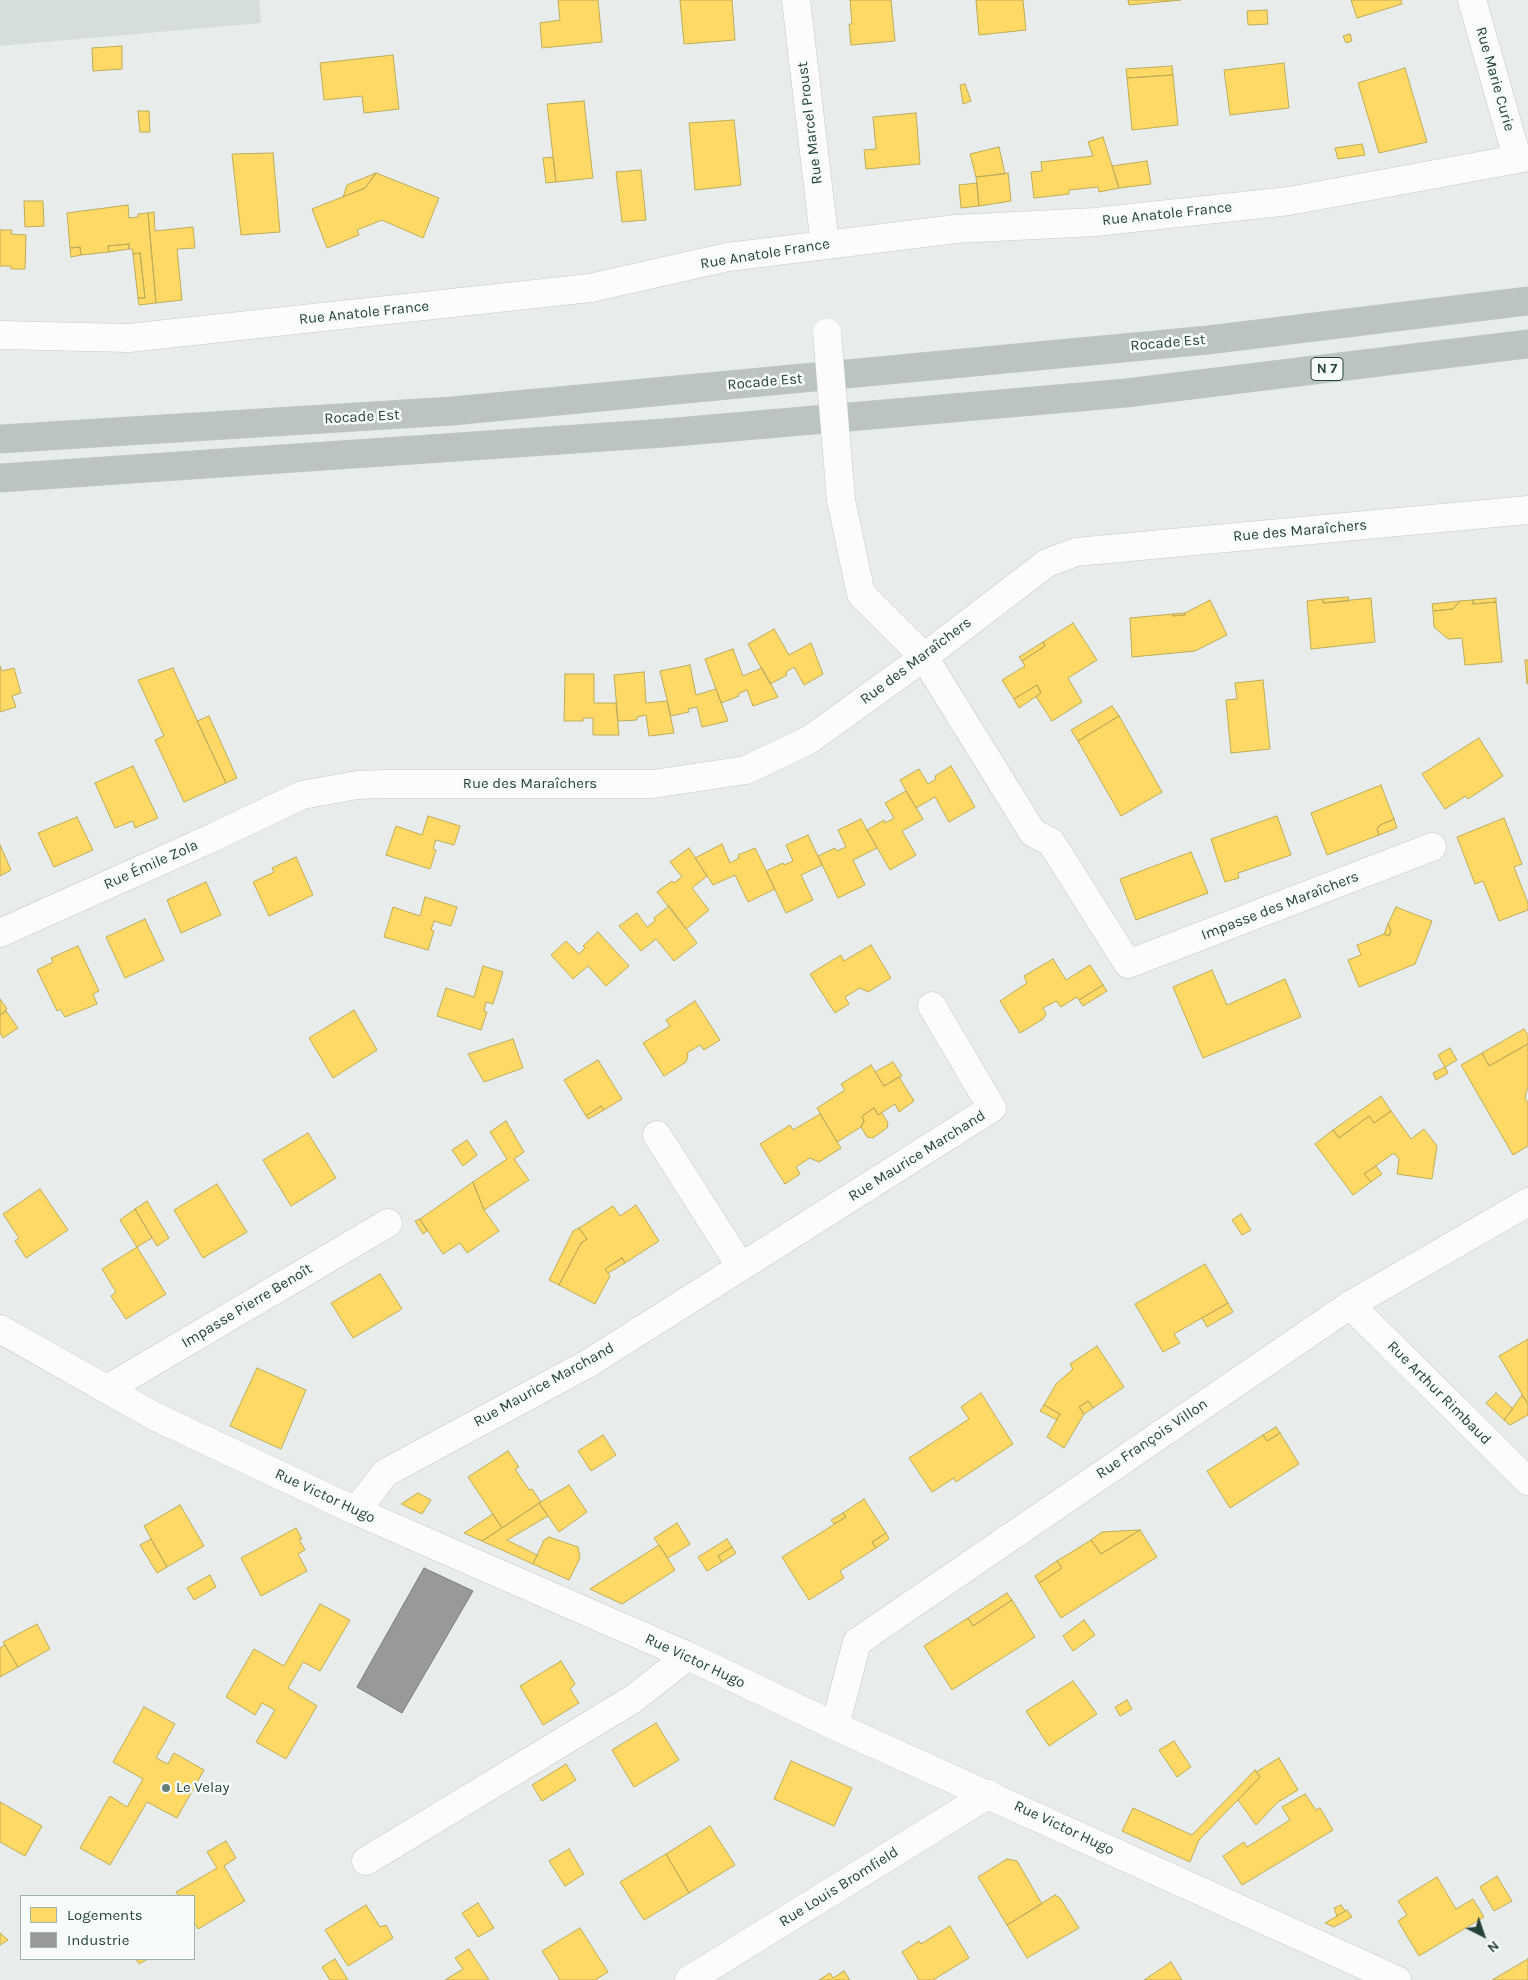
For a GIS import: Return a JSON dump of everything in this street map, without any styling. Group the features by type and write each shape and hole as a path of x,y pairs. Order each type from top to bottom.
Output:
{"highway":[{"name":"Rocade Est","path":"0,439 452,411 1208,340 1528,301"},
{"name":"N 7","path":"0,478 664,433 1126,393 1528,344"}],"street":[{"name":"Rue Marcel Proust","path":"796,0 824,245"},
{"name":"Rue Marie Curie","path":"1472,0 1522,157"},
{"name":"Rue Anatole France","path":"0,335 129,338 590,288 728,258 956,228 1096,222 1289,201 1522,157"},
{"path":"827,333 841,500 861,594 924,657"},
{"name":"Rue des Maraîchers","path":"302,795 357,786 386,784 653,784 746,770 809,740 924,657 1046,563 1076,552 1528,510"},
{"name":"Impasse des Maraîchers","path":"924,657 1033,833 1052,842 1128,964 1432,847"},
{"name":"Rue Émile Zola","path":"0,933 214,837 302,795"},
{"name":"Rue Maurice Marchand","path":"356,1511 385,1472 589,1363 992,1108 932,1006"},
{"path":"657,1135 741,1267"},
{"name":"Rue François Villon","path":"835,1726 857,1642 1350,1305 1528,1202"},
{"name":"Impasse Pierre Benoît","path":"107,1389 388,1223"},
{"name":"Rue Arthur Rimbaud","path":"1350,1305 1528,1481"},
{"name":"Rue Victor Hugo","path":"0,1329 154,1416 356,1511 688,1656 835,1726 988,1794 1376,1977"},
{"path":"366,1861 633,1699 688,1656"},
{"name":"Rue Louis Bromfield","path":"689,1980 988,1794"}],"shaded area":[{"path":"0,0 259,0 261,23 0,46"}],"building: Logements":[{"path":"558,0 598,0 602,42 542,48 540,23 560,20"},
{"path":"680,0 732,0 735,40 684,44"},
{"path":"850,0 891,0 895,41 851,45 849,24 852,24"},
{"path":"976,0 1023,0 1026,30 979,35"},
{"path":"1128,0 1181,0 1129,5"},
{"path":"1351,0 1401,0 1402,4 1357,18"},
{"path":"1267,10 1268,24 1248,25 1247,11"},
{"path":"1350,34 1352,41 1346,43 1343,36"},
{"path":"122,46 122,69 93,71 92,48"},
{"path":"393,55 399,109 364,113 362,96 324,100 320,63"},
{"path":"1284,63 1289,108 1230,115 1224,70"},
{"path":"1172,66 1173,75 1127,78 1126,69"},
{"path":"1405,68 1427,142 1379,153 1358,83"},
{"path":"1173,75 1178,125 1132,130 1127,78"},
{"path":"965,84 971,101 963,104 960,85"},
{"path":"584,101 593,178 556,182 547,104"},
{"path":"138,111 149,111 150,132 140,132"},
{"path":"916,113 920,164 866,169 864,150 876,149 873,117"},
{"path":"734,120 741,185 695,190 689,123"},
{"path":"1103,137 1119,188 1099,192 1098,187 1069,190 1069,194 1034,198 1031,172 1042,171 1041,162 1093,156 1088,142"},
{"path":"1362,144 1365,155 1338,159 1335,148"},
{"path":"999,147 1005,174 976,177 970,154"},
{"path":"273,153 280,232 241,235 232,154"},
{"path":"553,157 556,182 546,183 543,158"},
{"path":"1147,161 1151,184 1119,188 1112,166"},
{"path":"641,170 646,220 622,222 616,172"},
{"path":"376,173 365,188 343,197 347,185"},
{"path":"376,173 439,198 423,238 382,220 357,230 359,235 327,248 312,209 365,188"},
{"path":"1008,173 1011,201 979,206 976,177"},
{"path":"977,183 979,206 961,208 959,185"},
{"path":"24,201 43,201 44,226 25,227"},
{"path":"128,205 129,218 138,217 138,214 148,213 156,303 139,305 138,298 145,298 140,253 133,254 132,249 129,249 129,244 108,246 109,252 81,255 80,247 70,248 67,213"},
{"path":"154,212 155,231 193,227 195,248 177,249 182,300 156,303 148,213"},
{"path":"0,230 12,230 11,234 26,235 25,269 11,269 11,266 0,266"},
{"path":"129,244 129,249 109,252 108,246"},
{"path":"80,247 81,255 71,257 70,248"},
{"path":"140,253 145,298 138,298 133,254"},
{"path":"1348,597 1349,601 1323,603 1323,599"},
{"path":"1371,598 1375,642 1311,649 1307,601 1323,599 1323,603"},
{"path":"1496,598 1496,602 1473,604 1473,600"},
{"path":"1210,600 1227,635 1195,651 1132,657 1130,618 1173,614 1173,616 1185,615 1185,613"},
{"path":"1473,600 1473,604 1496,602 1502,662 1465,665 1462,638 1448,639 1434,627 1433,611 1453,609 1460,601"},
{"path":"1460,601 1453,609 1433,611 1432,604"},
{"path":"1185,613 1185,615 1173,616 1173,614"},
{"path":"1073,623 1097,660 1068,678 1082,702 1052,721 1036,697 1041,693 1037,685 1014,699 1002,680 1025,666 1022,661 1045,646 1043,642"},
{"path":"774,629 789,655 811,643 823,674 804,685 794,667 786,672 787,675 770,684 748,644"},
{"path":"1043,642 1045,646 1022,661 1019,657"},
{"path":"733,649 743,676 762,668 778,697 753,706 747,690 738,694 739,696 721,703 705,659"},
{"path":"1525,660 1528,660 1528,684 1527,684"},
{"path":"690,665 696,695 716,689 728,721 702,727 697,707 688,709 689,712 671,716 660,671"},
{"path":"0,666 2,671 14,668 21,693 12,696 16,707 0,712"},
{"path":"173,668 226,783 184,802 155,740 164,736 138,680"},
{"path":"644,672 646,703 667,701 674,733 649,736 646,715 637,717 637,720 618,721 614,675"},
{"path":"565,674 594,674 594,703 616,703 619,735 593,735 593,718 583,718 583,721 564,721"},
{"path":"1263,680 1270,749 1231,753 1226,700 1237,699 1235,683"},
{"path":"1037,685 1041,693 1019,708 1014,699"},
{"path":"1112,706 1119,716 1078,741 1071,730"},
{"path":"209,716 237,778 226,783 197,721"},
{"path":"1119,716 1162,792 1121,816 1078,741"},
{"path":"1479,738 1503,776 1468,799 1466,796 1445,809 1422,774"},
{"path":"133,766 158,818 135,828 133,821 115,828 95,783"},
{"path":"951,766 975,807 949,822 935,797 916,808 900,780 919,769 928,784 936,779 935,776"},
{"path":"1381,785 1394,819 1380,825 1377,829 1379,835 1327,855 1311,813"},
{"path":"906,791 923,819 902,831 916,855 890,870 867,830 884,820 885,823 894,818 885,803"},
{"path":"428,816 460,826 454,845 436,840 433,849 436,850 430,869 386,855 396,826 422,835"},
{"path":"1277,816 1291,855 1238,873 1239,878 1225,882 1211,839"},
{"path":"77,817 93,850 54,867 38,833"},
{"path":"1504,818 1522,864 1514,867 1528,903 1528,910 1499,921 1483,881 1475,884 1457,837"},
{"path":"861,819 877,848 853,860 865,885 838,898 818,856 835,848 837,851 846,847 838,830"},
{"path":"1394,819 1397,828 1379,835 1377,829 1380,825"},
{"path":"808,835 822,865 801,875 813,900 786,913 766,871 783,863 784,865 793,861 786,845"},
{"path":"722,844 730,863 739,858 738,855 755,848 775,889 748,902 735,875 713,885 695,858"},
{"path":"0,845 11,870 0,876"},
{"path":"689,848 707,876 692,888 709,910 686,929 657,892 672,881 674,883 682,877 670,862"},
{"path":"1191,852 1208,893 1136,920 1120,879"},
{"path":"296,857 313,895 269,916 253,882 274,872 272,868"},
{"path":"206,882 221,915 181,933 167,900"},
{"path":"425,897 457,907 451,926 434,921 431,930 434,931 428,950 384,937 393,907 420,916"},
{"path":"669,906 697,943 674,961 656,939 641,951 619,926 637,913 647,927 655,921 654,918"},
{"path":"1396,907 1432,921 1415,964 1359,987 1348,960 1361,955 1357,945 1384,934 1389,936 1391,931 1388,924"},
{"path":"145,919 164,960 125,978 106,937"},
{"path":"1388,924 1391,931 1389,936 1384,934"},
{"path":"598,932 629,966 606,986 588,966 573,979 551,955 566,941 579,954 585,948 583,946"},
{"path":"871,945 891,978 868,992 860,988 845,997 849,1004 835,1013 810,974 841,955 844,961"},
{"path":"78,946 99,991 93,994 97,1004 65,1017 60,1009 57,1011 37,970 53,962 51,958"},
{"path":"1053,959 1066,980 1090,965 1103,985 1079,1000 1077,997 1061,1007 1056,1001 1043,1008 1046,1014 1043,1019 1020,1033 1000,1001 1027,983 1024,976"},
{"path":"483,966 503,972 493,1004 486,1002 484,1011 487,1012 481,1030 437,1016 446,988 474,997"},
{"path":"1212,970 1227,1005 1285,979 1301,1017 1203,1058 1173,987"},
{"path":"1103,985 1107,991 1083,1006 1079,1000"},
{"path":"0,999 7,1009 0,1015"},
{"path":"695,1001 720,1040 704,1050 700,1045 687,1053 686,1062 664,1076 643,1043 670,1026 666,1020"},
{"path":"354,1010 377,1050 333,1078 309,1038"},
{"path":"6,1011 18,1028 3,1038 0,1033 0,1015"},
{"path":"1524,1029 1528,1035 1528,1044 1489,1066 1482,1053"},
{"path":"513,1039 523,1068 484,1082 468,1054"},
{"path":"1528,1044 1528,1086 1525,1098 1528,1103 1528,1146 1513,1155 1461,1065 1482,1053 1489,1066"},
{"path":"1450,1048 1457,1060 1445,1067 1438,1055"},
{"path":"598,1060 622,1099 604,1110 601,1106 586,1116 564,1080"},
{"path":"893,1062 902,1076 884,1086 875,1072"},
{"path":"871,1065 884,1086 899,1077 914,1101 899,1112 895,1104 878,1115 874,1108 862,1116 864,1121 861,1127 837,1142 817,1108 845,1090 841,1084"},
{"path":"1445,1067 1448,1073 1436,1080 1433,1073"},
{"path":"1381,1096 1391,1111 1374,1123 1369,1116 1339,1138 1333,1130"},
{"path":"601,1106 604,1110 588,1119 586,1116"},
{"path":"874,1108 878,1115 882,1113 888,1123 887,1128 873,1138 867,1137 861,1127 864,1121 862,1116"},
{"path":"1391,1111 1411,1139 1424,1129 1437,1146 1432,1179 1397,1174 1399,1159 1394,1153 1364,1174 1371,1182 1353,1195 1315,1144 1333,1130 1339,1138 1369,1116 1374,1123"},
{"path":"820,1114 841,1148 819,1162 810,1158 796,1167 800,1174 785,1184 760,1144 790,1125 793,1130"},
{"path":"506,1121 524,1152 514,1159 529,1180 484,1210 473,1182 507,1159 490,1132"},
{"path":"308,1133 336,1178 291,1206 263,1160"},
{"path":"467,1140 477,1155 463,1166 452,1150"},
{"path":"1376,1166 1382,1174 1371,1182 1364,1174"},
{"path":"473,1182 484,1210 499,1231 467,1253 460,1243 443,1254 420,1219"},
{"path":"217,1184 247,1232 203,1258 174,1210"},
{"path":"40,1189 68,1230 26,1258 15,1241 19,1238 3,1214"},
{"path":"147,1201 169,1238 157,1246 135,1209"},
{"path":"636,1205 659,1241 625,1263 622,1258 605,1269 610,1276 595,1304 559,1285 581,1243 587,1239 579,1228 613,1206 620,1216"},
{"path":"135,1209 152,1238 137,1247 120,1220"},
{"path":"1241,1214 1251,1230 1242,1235 1232,1220"},
{"path":"420,1219 427,1231 423,1234 415,1221"},
{"path":"579,1228 587,1239 581,1243 559,1285 549,1280 573,1231"},
{"path":"137,1247 166,1294 126,1319 111,1296 116,1292 102,1269"},
{"path":"622,1258 625,1263 608,1273 605,1269"},
{"path":"1205,1264 1228,1303 1174,1334 1180,1343 1163,1352 1135,1304"},
{"path":"380,1274 402,1309 353,1338 331,1303"},
{"path":"1228,1303 1233,1312 1207,1327 1202,1318"},
{"path":"1528,1339 1528,1404 1499,1356"},
{"path":"1097,1346 1124,1387 1093,1408 1088,1401 1079,1407 1084,1414 1064,1448 1047,1437 1060,1414 1044,1405 1056,1384 1073,1369 1070,1364"},
{"path":"257,1368 306,1390 281,1449 230,1426"},
{"path":"981,1393 1013,1444 956,1482 954,1478 932,1492 909,1458 969,1419 961,1407"},
{"path":"1496,1393 1513,1409 1504,1420 1486,1403"},
{"path":"1522,1395 1528,1404 1528,1415 1510,1425 1504,1420"},
{"path":"1088,1401 1093,1408 1084,1414 1079,1407"},
{"path":"1044,1405 1060,1414 1057,1420 1040,1411"},
{"path":"1276,1427 1280,1433 1267,1441 1263,1435"},
{"path":"1280,1433 1299,1464 1230,1508 1207,1471 1263,1435 1267,1441"},
{"path":"603,1435 616,1455 591,1471 578,1451"},
{"path":"508,1451 519,1467 515,1469 529,1490 532,1489 541,1502 502,1528 468,1477"},
{"path":"569,1485 587,1512 559,1532 539,1503"},
{"path":"418,1493 431,1500 422,1514 401,1504"},
{"path":"864,1499 886,1533 872,1542 876,1548 840,1571 844,1578 809,1600 782,1557 846,1517 843,1513"},
{"path":"539,1503 548,1516 507,1540 537,1555 533,1564 482,1541"},
{"path":"180,1505 204,1546 167,1567 144,1526"},
{"path":"843,1513 846,1517 834,1524 831,1520"},
{"path":"493,1514 502,1528 482,1541 464,1533"},
{"path":"677,1523 690,1544 668,1558 654,1538"},
{"path":"296,1528 305,1550 298,1554 307,1571 261,1596 241,1558"},
{"path":"1140,1530 1101,1554 1091,1540 1102,1532"},
{"path":"1140,1530 1157,1557 1061,1618 1039,1583 1062,1568 1057,1561 1091,1540 1101,1554"},
{"path":"886,1533 889,1539 876,1548 872,1542"},
{"path":"549,1537 578,1547 580,1558 569,1580 533,1564 544,1540"},
{"path":"151,1539 167,1567 157,1573 140,1545"},
{"path":"727,1539 732,1547 718,1556 722,1562 707,1571 698,1557"},
{"path":"659,1545 675,1570 622,1604 590,1589"},
{"path":"732,1547 736,1553 722,1562 718,1556"},
{"path":"1057,1561 1062,1568 1039,1583 1035,1576"},
{"path":"210,1575 216,1587 194,1600 187,1588"},
{"path":"1007,1593 1012,1600 973,1626 968,1618"},
{"path":"1012,1600 1035,1637 952,1690 924,1646 968,1618 973,1626"},
{"path":"320,1604 350,1620 320,1671 303,1662 288,1688 317,1706 286,1759 256,1742 275,1710 262,1703 255,1715 226,1697 254,1649 284,1666"},
{"path":"1084,1620 1095,1635 1073,1651 1063,1636"},
{"path":"37,1624 50,1649 18,1667 3,1642"},
{"path":"5,1645 18,1667 0,1677 0,1648"},
{"path":"561,1661 575,1684 570,1689 579,1703 543,1725 520,1686"},
{"path":"1073,1681 1097,1714 1049,1746 1026,1711"},
{"path":"1127,1700 1132,1709 1120,1716 1115,1707"},
{"name":"Le Velay","path":"144,1707 175,1724 156,1758 168,1764 174,1753 204,1770 177,1818 147,1802 110,1865 80,1848 110,1796 127,1807 143,1779 113,1762"},
{"path":"656,1723 679,1760 634,1787 612,1750"},
{"path":"1174,1741 1191,1767 1177,1777 1159,1750"},
{"path":"1279,1758 1298,1790 1278,1802 1256,1825 1238,1800 1260,1777 1256,1772"},
{"path":"791,1761 852,1788 834,1826 774,1799"},
{"path":"566,1764 576,1780 542,1801 532,1785"},
{"path":"1255,1770 1260,1777 1199,1840 1190,1862 1122,1831 1133,1808 1192,1835"},
{"path":"1305,1794 1316,1810 1320,1808 1333,1830 1242,1885 1223,1856 1244,1842 1247,1847 1290,1820 1282,1807"},
{"path":"0,1802 42,1826 25,1856 0,1842"},
{"path":"710,1826 735,1865 689,1893 666,1854"},
{"path":"226,1841 236,1858 224,1866 245,1901 198,1929 195,1924 195,1895 178,1895 176,1892 217,1868 207,1852"},
{"path":"569,1849 584,1874 565,1886 549,1861"},
{"path":"666,1854 689,1893 644,1920 620,1882"},
{"path":"1007,1859 1017,1861 1042,1904 1007,1925 978,1877"},
{"path":"1497,1876 1512,1901 1494,1911 1480,1887"},
{"path":"1437,1877 1456,1909 1473,1899 1484,1917 1419,1956 1398,1921 1407,1915 1398,1901"},
{"path":"1055,1895 1060,1898 1079,1928 1027,1958 1007,1925"},
{"path":"478,1903 494,1928 478,1937 462,1913"},
{"path":"366,1905 380,1927 386,1925 393,1938 348,1966 325,1930"},
{"path":"1341,1905 1345,1911 1337,1916 1334,1908"},
{"path":"1347,1910 1352,1917 1334,1927 1325,1923"},
{"path":"950,1926 969,1958 933,1980 919,1980 902,1952 919,1941 921,1944"},
{"path":"580,1928 608,1972 595,1980 560,1980 542,1951"},
{"path":"0,1933 8,1940 0,1945"},
{"path":"469,1949 489,1980 445,1980 463,1969 455,1958"},
{"path":"335,1959 348,1980 330,1980 322,1967"},
{"path":"1528,1959 1528,1980 1492,1980"},
{"path":"137,1960 146,1960 139,1964"},
{"path":"1171,1962 1182,1980 1144,1980"},
{"path":"844,1971 850,1980 819,1980 830,1973 833,1978"}],"building: Industrie":[{"path":"424,1568 473,1591 402,1713 357,1687"}],"place":[{"name":"Le Velay","path":"166,1788"}]}
